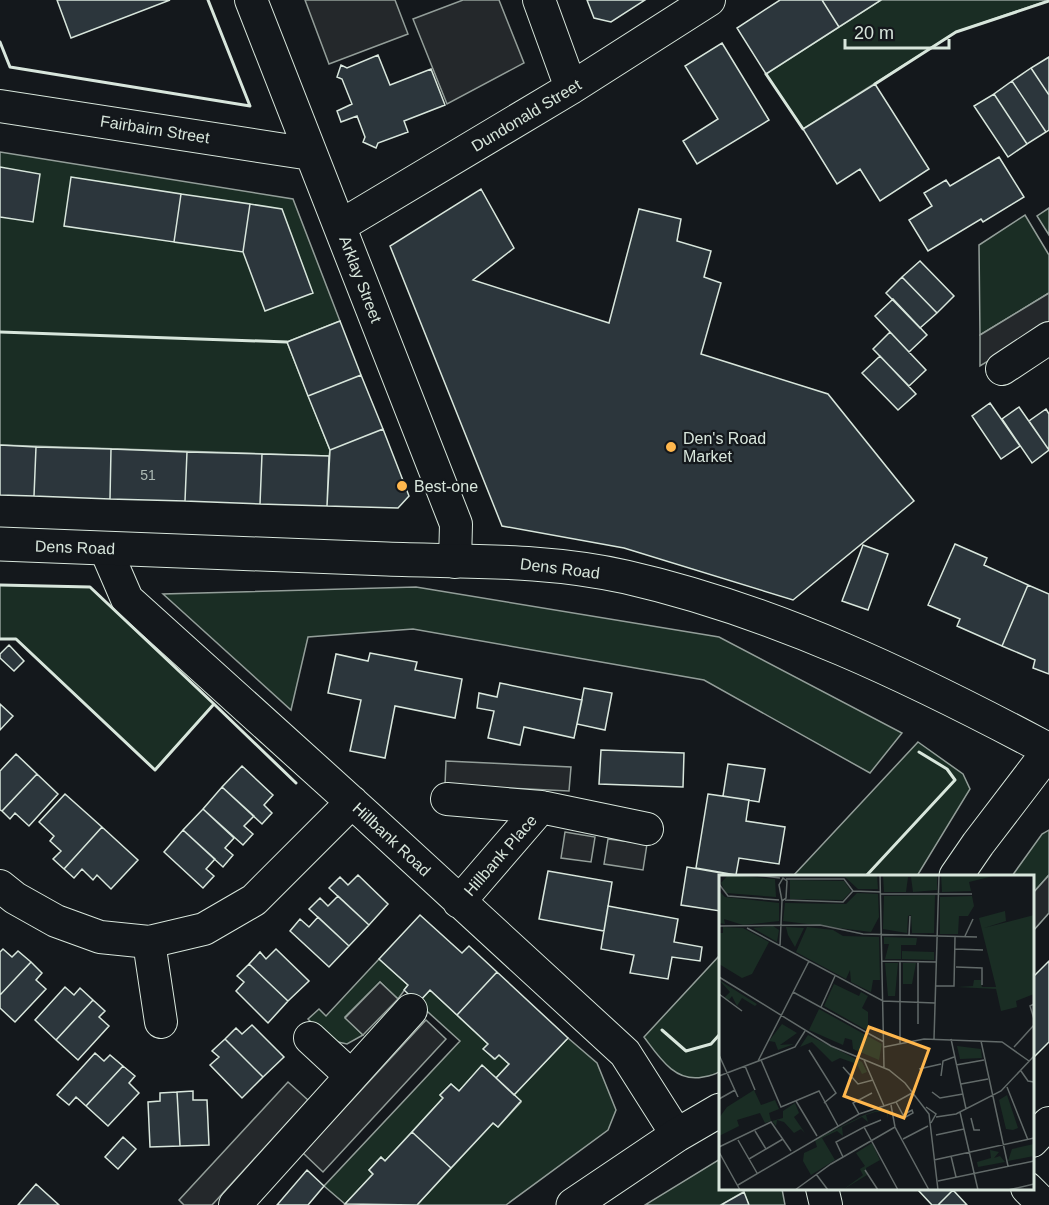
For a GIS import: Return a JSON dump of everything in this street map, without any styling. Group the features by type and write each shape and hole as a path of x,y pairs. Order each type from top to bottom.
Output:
{"main road":[{"name":"Dens Road","path":"0,544 455,562 543,563 624,576 704,597 777,622 935,691 1049,750"},
{"path":"957,875 1049,750"},
{"path":"573,1205 677,1135 719,1111"}],"street":[{"name":"Arklay Street","path":"251,0 456,524 455,562"},
{"path":"539,0 571,88"},
{"name":"Dundonald Street","path":"340,226 571,88 709,0"},
{"name":"Fairbairn Street","path":"0,106 311,154"},
{"path":"1002,369 1049,338"},
{"name":"Hillbank Road","path":"105,548 127,599 625,1053 677,1135"},
{"name":"Hillbank Place","path":"447,799 541,807 647,829"},
{"path":"0,886 15,898 56,921 100,937 149,942 204,929 254,900 352,802"},
{"name":"Hillbank Place","path":"459,902 541,807"},
{"path":"149,942 161,1022"},
{"path":"235,1205 411,1010"},
{"path":"310,1038 351,1076"},
{"path":"1034,1139 1049,1123"},
{"path":"822,1190 826,1205"},
{"path":"1030,1190 1047,1204"}],"green space":[{"path":"881,0 1049,0 956,32 803,129 766,74"},
{"path":"0,152 293,199 340,321 287,342 330,450 329,456 0,445"},
{"path":"1049,208 1049,235 1037,216"},
{"path":"1025,215 1049,255 1049,293 980,335 979,245"},
{"path":"0,585 90,587 214,704 155,770 16,639 0,639"},
{"path":"416,587 719,637 902,733 870,773 704,680 413,629 308,637 291,710 163,594"},
{"path":"918,742 963,774 970,789 918,875 794,875"},
{"path":"1049,830 1049,875 1034,892 1034,875 1013,875 1042,834"},
{"path":"719,956 719,1072 703,1077 684,1076 669,1067 644,1037"},
{"path":"379,959 408,985 398,999 380,982 345,1017 363,1035 347,1044 329,1040 308,1019 319,1009 326,1016"},
{"path":"430,990 488,1044 484,1049 494,1059 499,1055 509,1064 496,1078 482,1066 459,1091 451,1084 440,1095 443,1098 385,1161 381,1157 369,1170 373,1174 345,1204 324,1186 460,1041 418,1003"},
{"path":"568,1038 597,1063 616,1110 608,1130 506,1205 417,1205 493,1123 498,1127 521,1102 514,1095"},
{"path":"719,1160 719,1190 782,1190 785,1205 749,1205 743,1192 721,1205 645,1205"}],"shaded area":[{"path":"305,0 395,0 408,34 329,64"},
{"path":"463,0 499,0 524,63 447,104 413,19"},
{"path":"1049,293 1049,324 980,366 980,335"},
{"path":"446,761 571,767 569,791 445,785"},
{"path":"565,832 595,837 591,862 561,858"},
{"path":"608,839 647,844 643,870 604,864"},
{"path":"1049,875 1049,913 1034,930 1034,892"},
{"path":"380,982 398,999 363,1035 345,1018"},
{"path":"426,1020 446,1039 323,1172 303,1153"},
{"path":"288,1082 308,1100 212,1205 184,1205 179,1200"}],"building":[{"path":"57,0 170,0 71,38"},
{"path":"587,0 645,0 611,22 594,18"},
{"path":"780,0 822,0 839,27 766,74 737,28"},
{"path":"822,0 881,0 839,27"},
{"path":"722,43 769,120 697,164 683,141 718,119 685,66"},
{"path":"378,55 390,85 431,69 445,105 404,121 408,132 378,143 376,148 363,142 365,137 357,116 341,122 337,111 352,104 342,79 337,77 341,65 347,68"},
{"path":"1049,57 1049,95 1031,68"},
{"path":"1031,68 1049,95 1049,130 1046,132 1012,81"},
{"path":"1012,81 1046,132 1027,144 994,94"},
{"path":"875,84 929,169 880,201 860,169 837,184 803,129"},
{"path":"994,94 1027,144 1008,157 974,106"},
{"path":"999,157 1024,197 983,222 981,219 928,251 909,220 932,206 924,193 946,180 950,186"},
{"path":"0,167 40,174 33,222 0,217"},
{"path":"71,177 181,194 174,242 64,226"},
{"name":"Den's Road Market","path":"481,189 514,248 473,280 609,323 639,209 681,219 677,241 711,251 704,277 721,283 701,354 828,394 914,501 793,600 624,548 502,526 390,246"},
{"path":"181,194 250,204 243,252 174,242"},
{"path":"250,204 282,209 313,293 265,311 243,252"},
{"path":"920,261 954,296 937,313 902,277"},
{"path":"902,277 937,313 920,328 886,293"},
{"path":"893,299 927,335 909,352 875,316"},
{"path":"340,321 361,375 308,396 287,342"},
{"path":"890,332 926,370 909,386 873,349"},
{"path":"880,356 916,394 898,410 862,373"},
{"path":"361,375 383,429 330,450 308,396"},
{"path":"990,403 1020,446 1001,459 972,416"},
{"path":"1019,407 1049,450 1032,463 1002,419"},
{"path":"1046,409 1049,414 1049,450 1029,421"},
{"path":"383,429 409,496 398,508 327,506 330,450"},
{"path":"0,445 36,447 34,496 0,495"},
{"path":"36,447 111,449 110,499 34,496"},
{"path":"111,449 187,452 185,501 110,499"},
{"path":"187,452 262,454 260,504 185,501"},
{"path":"262,454 329,456 327,506 260,504"},
{"path":"955,544 987,558 984,565 1028,585 1002,646 957,626 960,619 928,605"},
{"path":"863,545 888,554 868,610 842,601"},
{"path":"1028,585 1049,594 1049,674 1033,668 1035,660 1002,646"},
{"path":"9,645 24,661 14,671 0,658 0,654"},
{"path":"370,653 417,662 415,670 462,679 455,718 395,706 385,758 350,751 361,700 328,693 336,654 368,661"},
{"path":"500,683 582,700 574,738 524,727 520,745 488,738 494,711 477,708 479,693 497,697"},
{"path":"584,688 612,693 605,730 577,724"},
{"path":"0,704 13,716 0,730"},
{"path":"601,750 684,753 683,787 599,784"},
{"path":"16,754 37,774 2,811 0,810 0,771"},
{"path":"728,764 765,769 759,802 723,796"},
{"path":"242,766 273,795 264,805 272,813 262,824 222,787"},
{"path":"37,774 58,794 29,826 15,813 10,819 2,811"},
{"path":"222,787 254,816 244,826 253,834 243,845 203,809"},
{"path":"65,794 102,827 64,869 53,859 61,851 50,841 54,836 39,822"},
{"path":"708,794 749,800 746,821 785,827 779,864 739,858 736,875 696,868"},
{"path":"203,809 234,838 225,848 233,855 223,867 183,830"},
{"path":"102,827 138,860 111,889 97,875 93,880 82,869 74,878 64,869"},
{"path":"183,830 215,859 206,869 214,876 203,888 164,852"},
{"path":"687,867 727,874 719,875 719,911 681,905"},
{"path":"548,871 612,882 604,931 539,919"},
{"path":"358,875 388,904 369,925 329,888 340,877 348,885"},
{"path":"338,896 369,925 349,946 309,909 320,898 328,906"},
{"path":"608,906 678,919 674,942 702,947 700,961 672,957 668,979 630,973 634,955 601,949"},
{"path":"420,915 462,953 469,946 497,972 457,1015 430,990 418,1003 404,990 408,985 379,959"},
{"path":"318,917 349,946 329,967 290,931 300,919 309,927"},
{"path":"3,949 12,957 18,951 31,962 0,995 0,952"},
{"path":"276,949 309,981 288,1001 249,964 260,952 266,959"},
{"path":"1049,961 1049,1042 1034,1057 1034,976"},
{"path":"31,962 42,973 36,980 46,989 15,1022 0,1008 0,995"},
{"path":"249,964 288,1001 268,1023 236,991 244,982 237,976"},
{"path":"497,972 568,1038 514,1095 496,1078 509,1064 499,1055 495,1059 483,1049 488,1044 457,1015"},
{"path":"65,987 74,995 80,988 93,1000 56,1040 35,1020"},
{"path":"93,1000 105,1011 99,1017 109,1026 78,1060 56,1040"},
{"path":"252,1025 284,1057 263,1077 225,1039 236,1028 242,1034"},
{"path":"225,1039 263,1077 242,1098 210,1065 219,1057 212,1051"},
{"path":"95,1053 104,1061 110,1055 123,1066 86,1106 76,1097 69,1105 57,1095"},
{"path":"482,1065 521,1101 498,1127 493,1123 451,1168 412,1132 443,1098 440,1095 451,1084 459,1091"},
{"path":"123,1066 135,1076 129,1083 139,1093 108,1126 86,1106"},
{"path":"193,1091 193,1100 207,1100 209,1145 180,1146 177,1092"},
{"path":"177,1092 180,1146 150,1147 148,1102 160,1101 160,1093"},
{"path":"412,1132 451,1168 417,1205 345,1204 373,1174 369,1170 381,1157 385,1161"},
{"path":"123,1137 136,1149 118,1169 105,1157"},
{"path":"307,1170 324,1186 308,1205 277,1205"},
{"path":"36,1184 59,1205 18,1205"},
{"path":"918,1190 953,1190 938,1205 932,1205"},
{"path":"953,1190 967,1205 938,1205"},
{"path":"744,1192 749,1205 721,1205"}],"wall":[{"path":"0,42 10,67 250,106 208,0"},
{"path":"875,84 956,32 1049,1"},
{"path":"766,74 803,129"},
{"path":"0,332 287,342"},
{"path":"0,585 90,587 214,704"},
{"path":"0,639 16,639 155,770 214,704 296,783"},
{"path":"867,875 955,780 947,769 919,752"},
{"path":"662,1030 686,1051 711,1044 719,1035"}],"place":[{"name":"Den's Road Market","path":"671,447"},
{"name":"Best-one","path":"402,486"}]}
